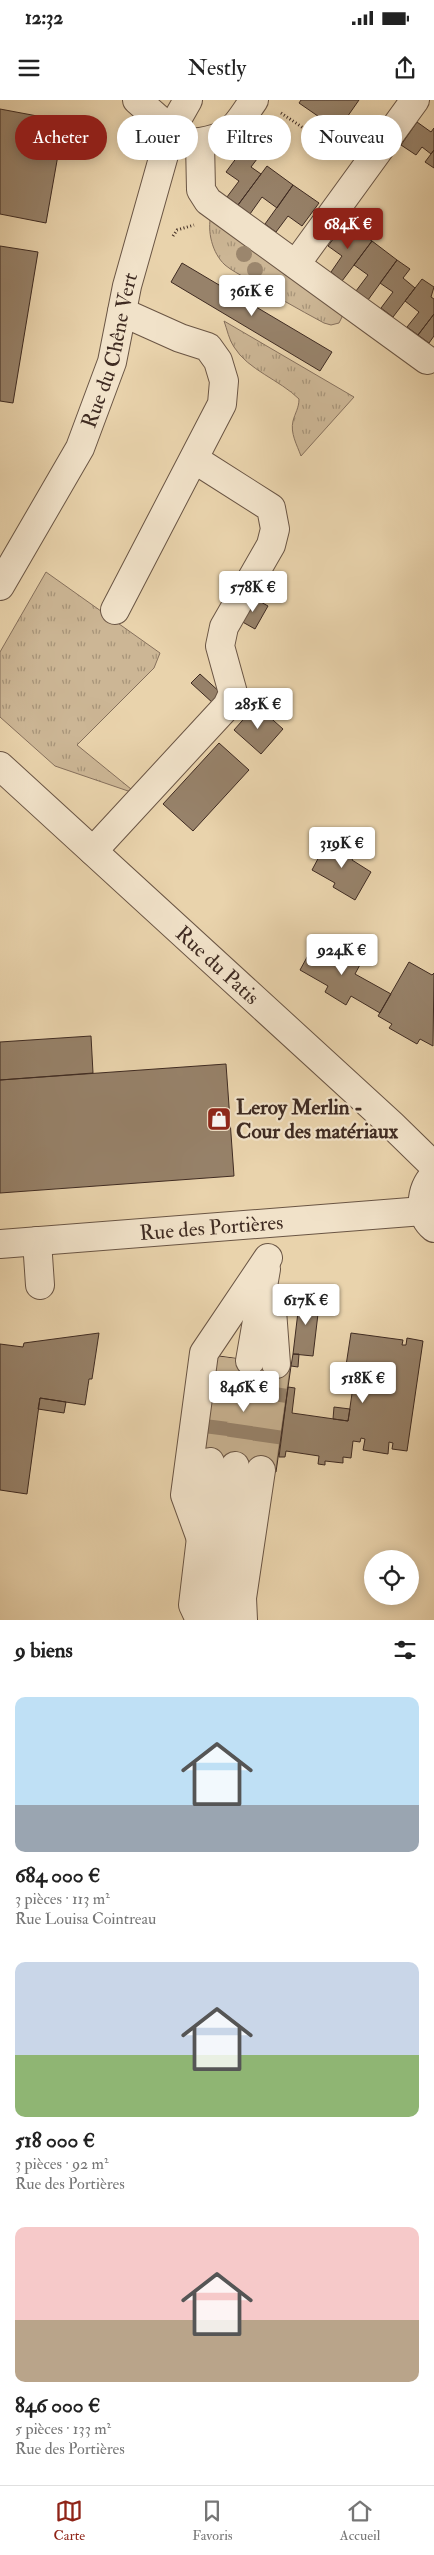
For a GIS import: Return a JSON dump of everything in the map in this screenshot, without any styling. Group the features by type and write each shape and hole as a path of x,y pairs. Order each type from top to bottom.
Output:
{"street":[{"path":"137,100 156,115"},
{"name":"Rue du Chêne Vert","path":"179,115 188,100"},
{"path":"254,100 234,129 224,136 200,142 201,190 208,201 427,360"},
{"path":"296,264 415,100"},
{"name":"Rue du Chêne Vert","path":"0,586 80,448 112,362 148,206 162,160"},
{"path":"115,610 222,404 224,381 218,361 208,347 180,338 122,312"},
{"path":"94,851 228,706 233,694 220,646 224,627 271,545 275,529 271,508 194,460"},
{"name":"Rue du Patis","path":"0,766 391,1124 434,1166"},
{"path":"428,1220 425,1188 434,1175"},
{"name":"Rue des Portières","path":"0,1244 272,1223 428,1220"},
{"path":"250,1361 268,1258 272,1223"},
{"path":"37,1242 40,1285"},
{"path":"223,1357 268,1258"},
{"path":"268,1258 276,1364"},
{"path":"200,1539 185,1495 204,1353 268,1258"},
{"path":"200,1620 193,1604 200,1539 235,1466"},
{"path":"222,1620 217,1603 235,1466"},
{"path":"235,1466 243,1620"}],"path":[{"path":"281,112 301,126"},
{"path":"173,236 177,230 194,226"}],"green space":[{"path":"211,215 340,308 342,317 339,323 331,325 324,323 225,265 214,248 210,235"},
{"path":"224,321 354,397 301,456 292,430 299,399 283,386 256,369 240,355 231,341"},
{"path":"46,572 160,653 154,668 77,745 131,789 131,792 55,766 0,717 0,652"}],"building":[{"path":"301,100 359,100 348,115 316,115 299,103"},
{"path":"0,109 32,115 15,115 15,160 57,160 46,223 0,214"},
{"path":"417,122 431,132 434,128 434,150 431,154 422,147 416,155 402,146"},
{"path":"434,150 434,168 425,162"},
{"path":"235,160 256,160 251,167 261,174 238,205 227,197 239,181 226,172"},
{"path":"267,166 293,185 277,208 262,197 250,214 238,205"},
{"path":"293,185 319,203 302,226 288,216 276,232 265,224"},
{"path":"345,223 372,241 342,281 331,272 342,256 328,246"},
{"path":"372,241 397,260 368,300 356,291 368,275 354,265"},
{"path":"0,246 38,252 13,403 0,401"},
{"path":"397,260 410,269 403,278 415,288 393,317 381,308 393,292 380,283"},
{"path":"182,263 332,352 320,371 171,282"},
{"path":"422,279 434,287 431,297 434,299 434,314 418,335 407,327 419,312 405,301"},
{"path":"434,314 434,336 429,343 418,335"},
{"path":"252,597 268,606 255,629 239,620"},
{"path":"200,674 223,695 214,704 191,683"},
{"path":"256,705 283,729 261,754 234,730"},
{"path":"219,743 249,770 193,831 163,804"},
{"path":"329,838 356,853 352,860 371,872 355,900 333,887 335,883 312,870"},
{"path":"318,937 362,961 355,974 391,994 380,1013 351,996 346,1005 325,992 328,986 300,970"},
{"path":"409,962 432,975 434,973 433,1046 420,1039 417,1044 389,1028 392,1024 378,1016"},
{"path":"91,1036 93,1073 0,1080 0,1042"},
{"path":"226,1064 234,1176 0,1193 0,1080"},
{"path":"300,1295 320,1297 313,1356 293,1354"},
{"path":"99,1333 92,1379 89,1379 85,1405 40,1398 27,1494 0,1490 0,1344 23,1347 24,1343"},
{"path":"351,1333 403,1340 402,1345 406,1345 407,1338 423,1341 407,1451 392,1449 393,1443 389,1442 388,1454 363,1450 365,1439 361,1438 360,1442 353,1441 351,1458 343,1457 343,1463 325,1461 325,1465 318,1464 319,1456 286,1451 285,1457 279,1457 288,1387 295,1388 292,1413 348,1421 355,1373 345,1372"},
{"path":"293,1354 299,1354 298,1367 291,1366"},
{"path":"211,1355 291,1366 276,1472 197,1461"},
{"path":"40,1398 66,1402 64,1413 38,1409"},
{"path":"334,1407 350,1409 348,1421 333,1419"}],"tunnel":[{"path":"210,1462 223,1357"},
{"path":"235,1466 250,1361"},
{"path":"261,1470 276,1364"}],"place":[{"name":"Leroy Merlin - Cour des matériaux","path":"219,1119"}]}
